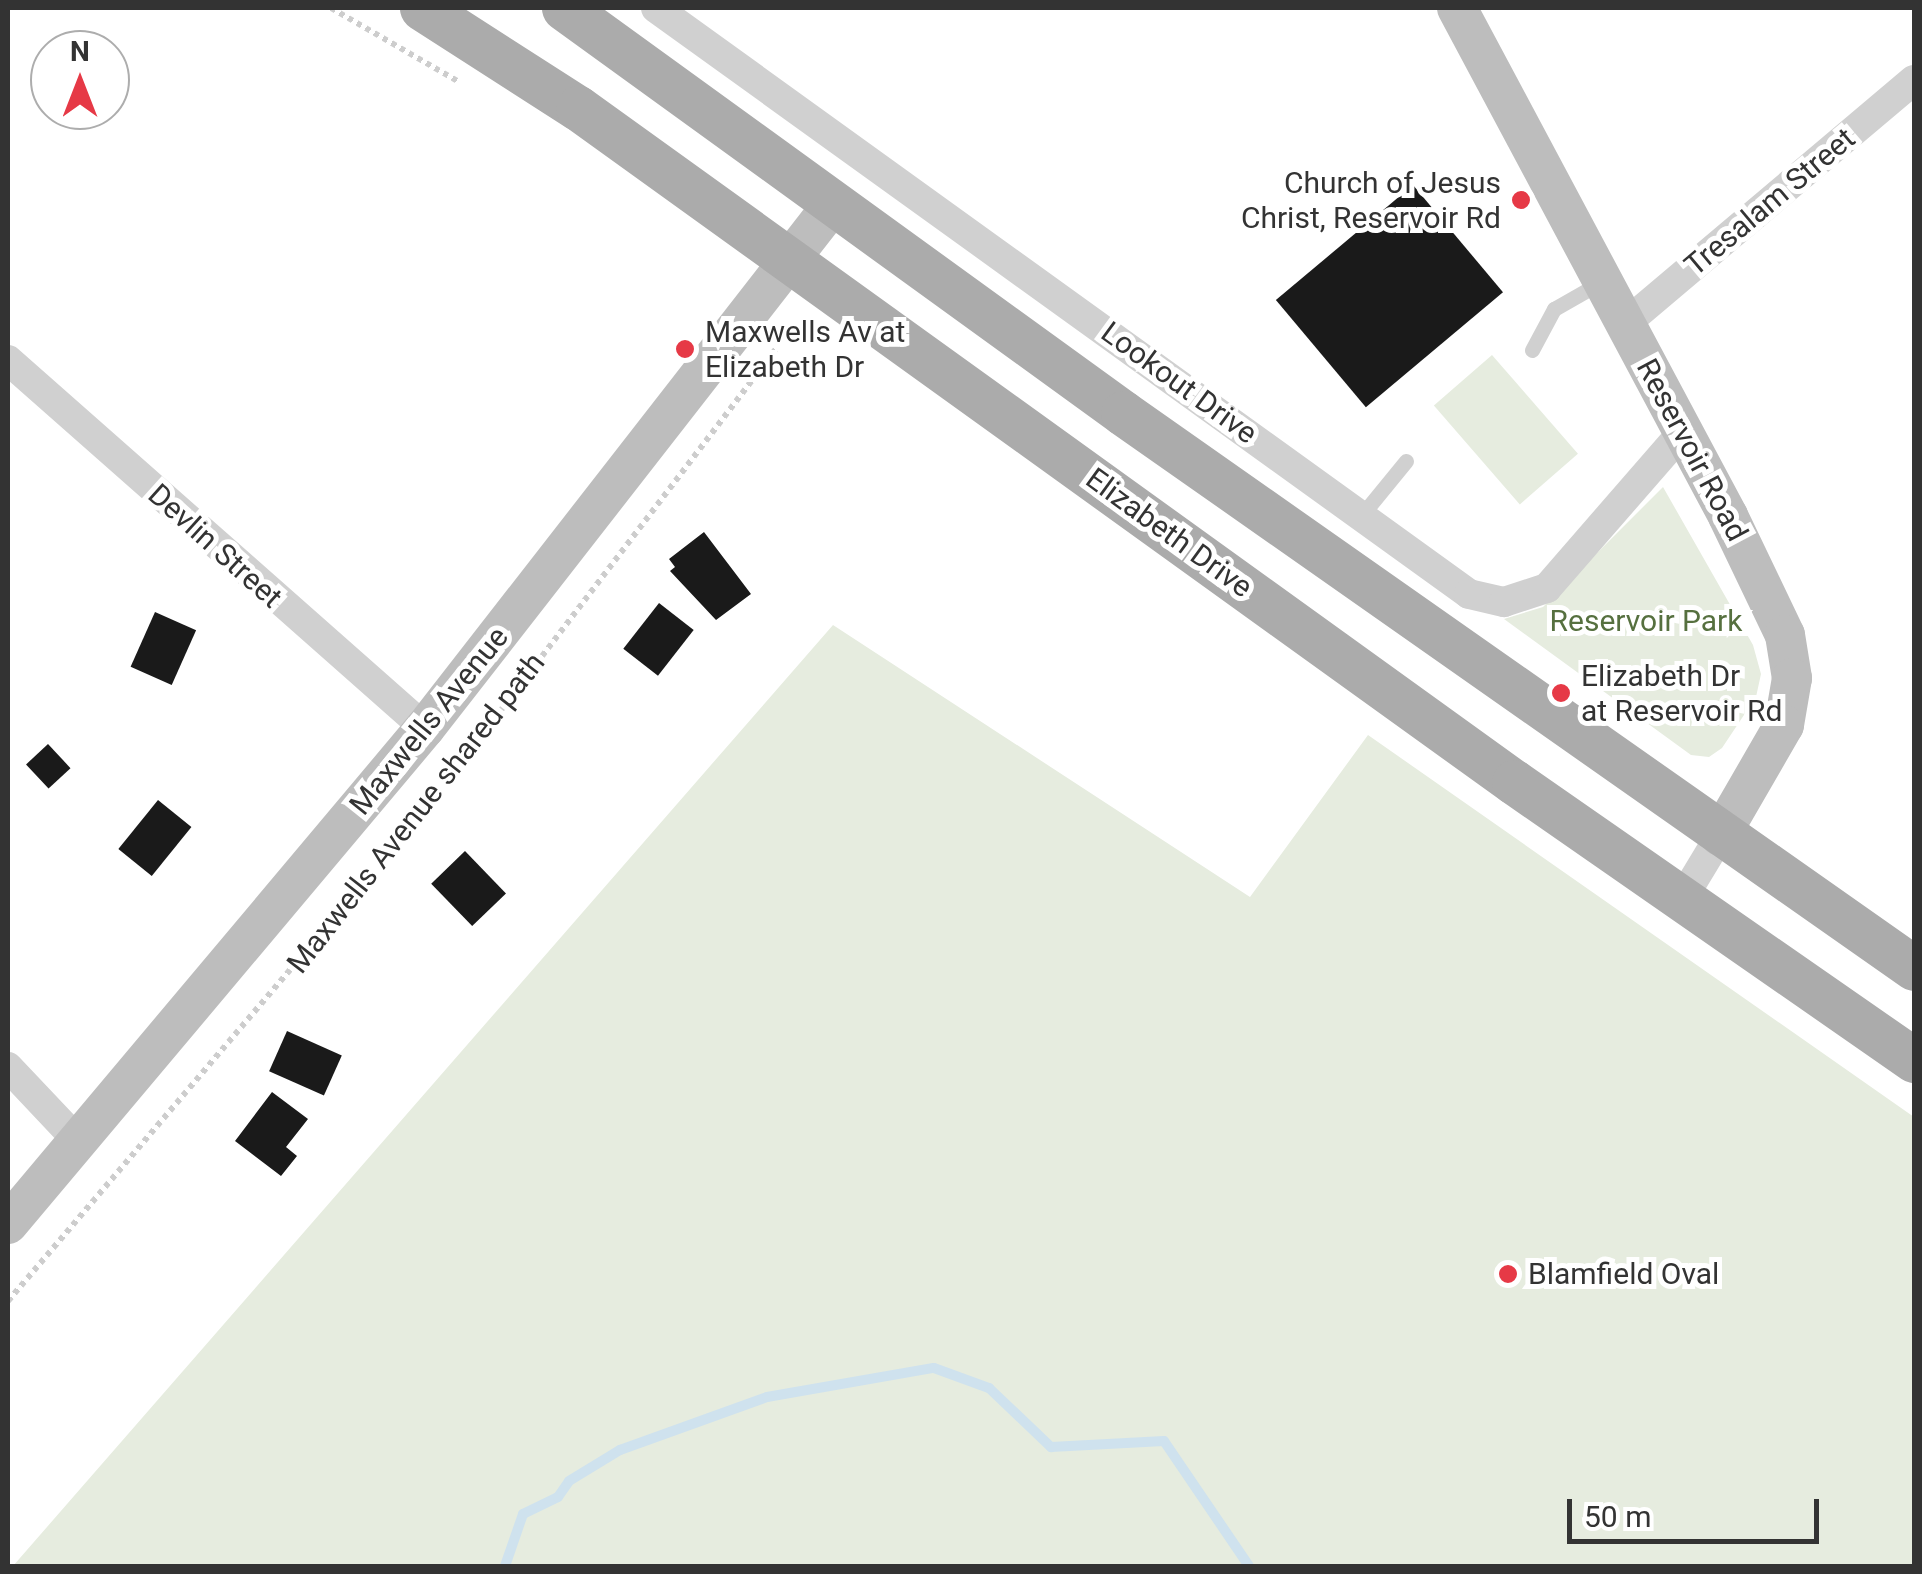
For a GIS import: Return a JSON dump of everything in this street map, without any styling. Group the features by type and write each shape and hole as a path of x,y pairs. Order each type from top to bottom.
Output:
{"main road":[{"name":"Elizabeth Drive","path":"422,8 578,108 1682,899 1914,1060"},
{"path":"564,8 1720,836 1914,968"}],"street":[{"name":"Lookout Drive","path":"656,8 1470,594 1519,600 1558,578 1680,434"},
{"name":"Reservoir Road","path":"1456,8 1680,434 1728,516 1790,654 1784,725 1682,899"},
{"name":"Tresalam Street","path":"1625,324 1914,80"},
{"name":"Maxwells Avenue","path":"8,1224 425,728 834,204"},
{"name":"Devlin Street","path":"8,360 425,728"},
{"path":"8,1067 79,1142"}],"lane":[{"path":"1532,350 1554,309 1602,281"},
{"path":"1361,516 1406,461"}],"path":[{"name":"Maxwells Avenue shared path","path":"8,1302 415,823 791,329 816,322"}],"green space":[{"path":"1492,355 1578,454 1520,504 1434,406"},
{"name":"Reservoir Park","path":"1663,487 1753,645 1761,674 1756,697 1722,748 1709,757 1691,755 1504,619 1543,607"},
{"path":"833,625 1250,897 1368,735 1914,1117 1914,1566 13,1566"}],"building":[{"path":"1413,185 1503,292 1366,407 1276,300"},
{"path":"704,532 751,594 716,620 670,571 675,567 669,559"},
{"path":"659,603 694,630 658,676 623,649"},
{"path":"155,612 196,630 172,685 131,667"},
{"path":"48,744 71,768 49,789 26,764"},
{"path":"158,800 191,827 152,876 118,849"},
{"path":"465,851 506,893 472,926 431,884"},
{"path":"287,1031 342,1055 324,1096 269,1071"},
{"path":"272,1092 308,1119 286,1147 297,1156 281,1176 235,1141"}],"waterway":[{"path":"505,1566 523,1514 558,1497 569,1481 620,1450 767,1397 934,1368 989,1388 1051,1447 1164,1441 1249,1566"}],"place":[{"name":"Church of Jesus Christ, Reservoir Rd","path":"1521,200"},
{"name":"Maxwells Av at Elizabeth Dr","path":"685,349"},
{"name":"Elizabeth Dr at Reservoir Rd","path":"1561,693"},
{"name":"Blamfield Oval","path":"1508,1274"}]}
